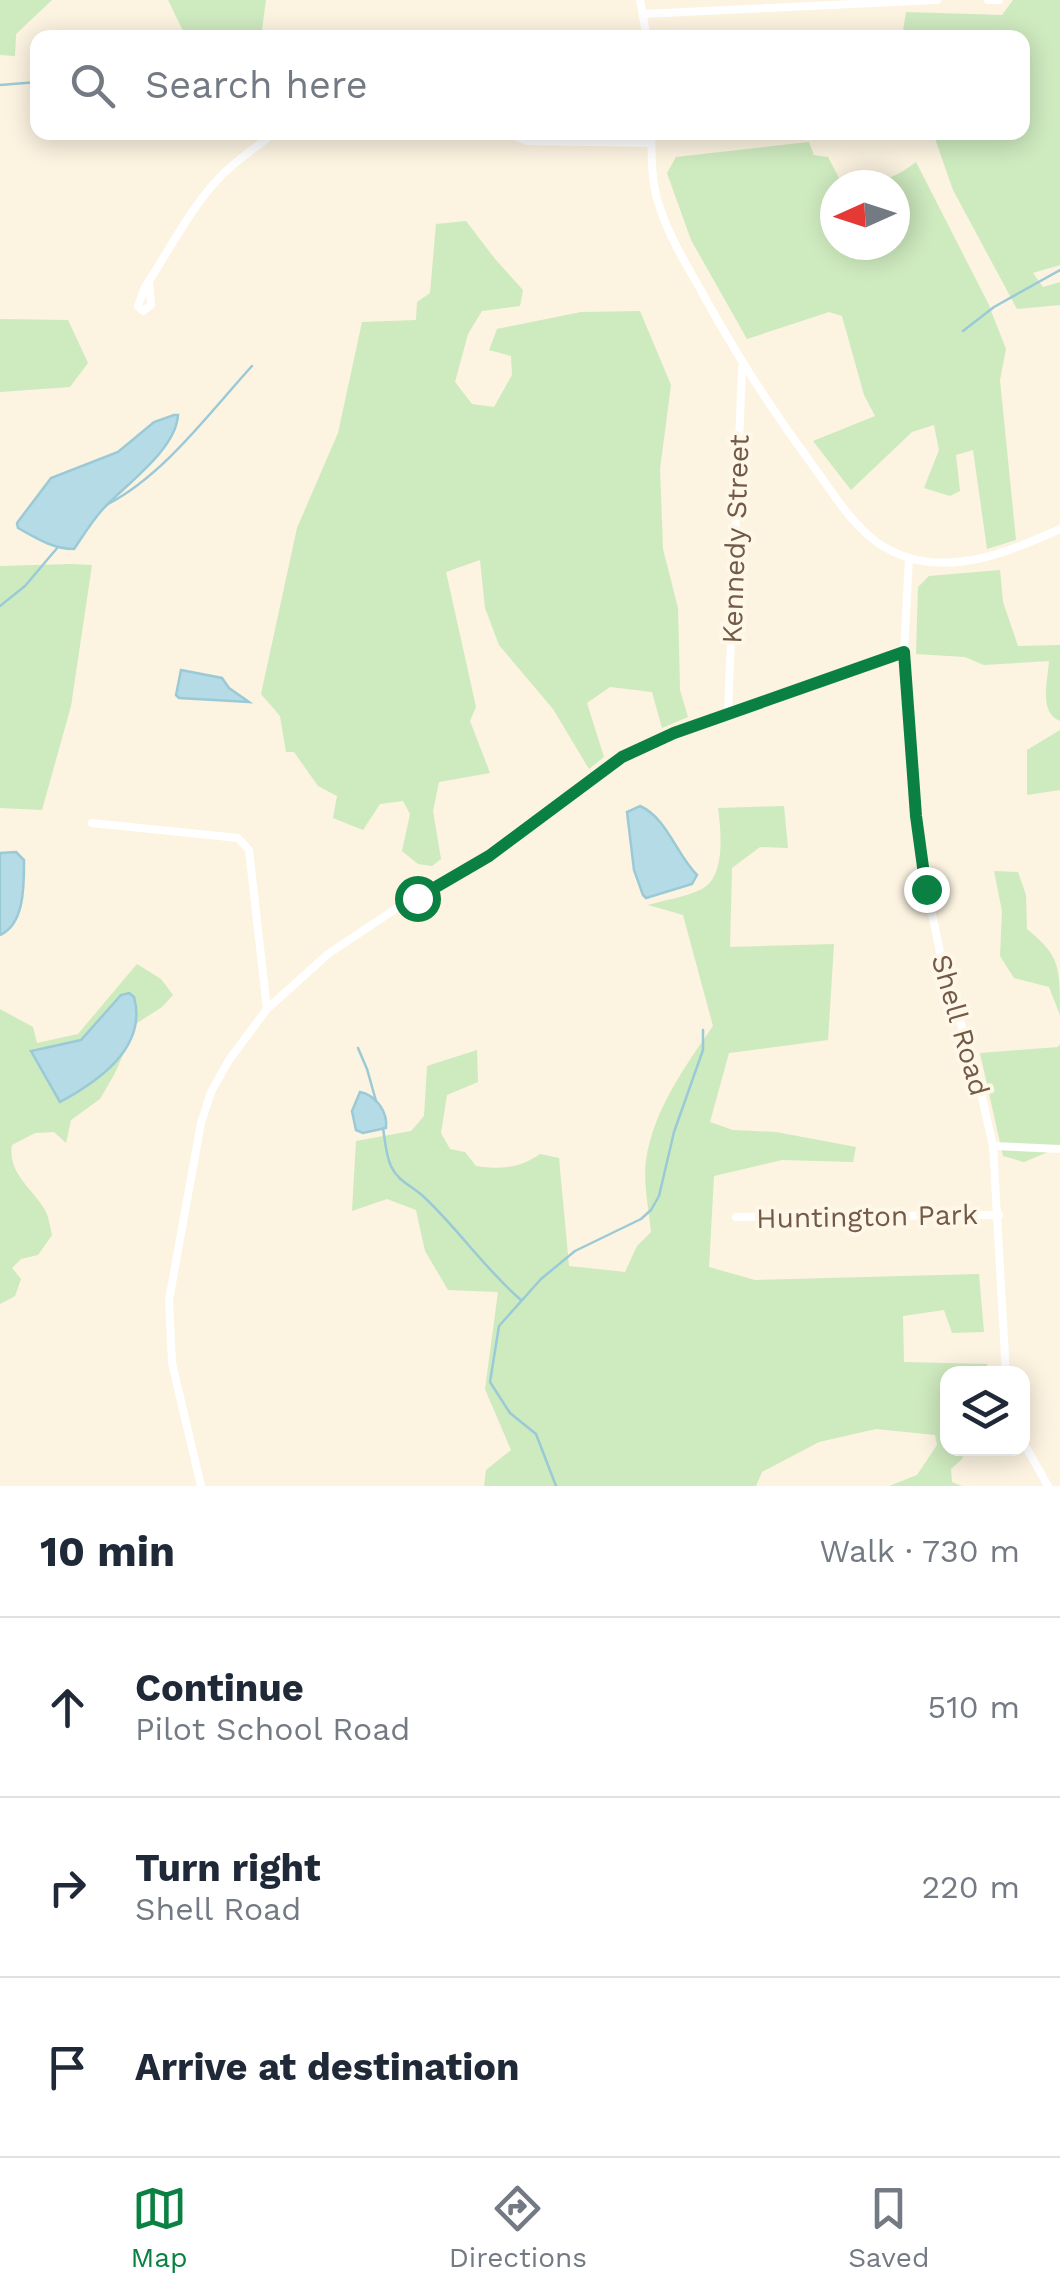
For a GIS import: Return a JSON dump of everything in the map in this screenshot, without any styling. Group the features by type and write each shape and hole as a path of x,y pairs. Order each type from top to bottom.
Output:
{"street":[{"path":"640,0 646,30"},
{"path":"644,14 937,0"},
{"path":"988,0 999,0"},
{"path":"149,281 204,195 222,174 265,140"},
{"path":"525,140 569,140"},
{"path":"651,140 654,187 669,233 742,366 855,521 888,550 937,562 970,560 1060,529"},
{"name":"Kennedy Street","path":"728,713 742,366"},
{"name":"Shell Road","path":"909,558 904,652 921,860 941,957 993,1146 1006,1366"},
{"path":"200,1486 172,1363 169,1300 201,1123 211,1092 267,1009 328,954 402,905 489,856 593,776 657,740 904,652"},
{"path":"92,823 238,838 246,844 267,1009"},
{"path":"993,1146 1060,1149"},
{"name":"Huntington Park","path":"736,1218 999,1215"},
{"path":"1030,1454 1048,1486"}],"green space":[{"path":"0,0 52,0 16,34 15,56 0,55"},
{"path":"168,0 266,0 262,30 183,30"},
{"path":"1013,0 1060,0 1060,265 1033,273 1043,287 1060,282 1060,305 1017,309 953,190 935,140 1030,140 1030,30 903,30 906,12 1002,15"},
{"path":"809,142 814,155 828,157 835,170 820,170 820,260 910,260 910,170 904,170 916,162 988,303 1006,349 1000,380 1016,540 987,549 973,450 956,455 960,491 950,496 924,488 939,450 934,425 912,432 851,490 813,441 875,416 864,395 842,316 829,312 747,339 691,240 667,173 676,157"},
{"path":"466,221 523,290 520,306 482,311 468,334 455,382 472,404 494,407 512,375 511,356 489,350 497,329 581,312 640,311 671,385 660,469 663,549 678,608 680,690 688,717 662,728 652,692 610,687 587,703 604,757 589,769 553,709 499,645 485,608 480,560 446,572 476,707 470,721 490,773 439,782 433,811 441,859 432,866 418,864 402,851 410,814 403,801 380,804 363,830 333,818 337,796 318,786 294,752 286,752 280,716 261,694 297,528 338,433 362,322 416,320 417,302 430,293 436,224"},
{"path":"0,319 68,320 88,363 70,387 0,392"},
{"path":"92,565 71,706 42,810 0,808 0,566"},
{"path":"1000,570 1003,602 1018,646 1060,645 1060,721 1053,717 1047,703 1049,661 984,665 965,657 916,654 918,587 929,576"},
{"path":"1060,730 1060,790 1027,795 1027,750"},
{"path":"784,806 788,848 760,847 732,868 730,947 834,944 828,1040 729,1053 710,1122 733,1130 776,1132 856,1147 853,1162 782,1160 714,1176 709,1267 755,1280 979,1274 984,1332 952,1333 944,1310 903,1316 904,1362 987,1364 940,1366 940,1456 963,1456 951,1469 952,1482 962,1486 889,1486 917,1475 937,1445 935,1435 876,1429 819,1442 762,1472 756,1486 484,1486 486,1470 511,1450 485,1389 498,1292 448,1290 425,1251 416,1210 387,1199 352,1211 356,1141 411,1131 424,1116 427,1066 477,1050 478,1082 447,1095 441,1133 450,1149 465,1152 476,1166 485,1167 518,1165 540,1154 559,1158 569,1266 625,1272 637,1246 651,1232 645,1169 656,1123 691,1057 713,1026 683,915 648,905 689,894 710,883 720,852 718,808"},
{"path":"994,871 1018,872 1026,895 1027,929 1046,947 1056,964 1060,1015 1049,987 1014,978 1000,956 1002,911"},
{"path":"137,964 161,979 173,995 137,1023 100,1099 71,1120 66,1143 54,1132 35,1133 12,1145 13,1164 45,1210 52,1235 38,1255 21,1259 12,1268 21,1279 15,1296 0,1304 0,1009 33,1027 37,1043 78,1034"},
{"path":"1060,1044 1060,1147 1024,1162 1003,1156 980,1053"}],"water":[{"path":"178,415 169,441 103,509 74,549 52,545 18,528 17,523 51,478 118,452 154,422"},
{"path":"181,670 222,678 249,702 179,698 176,695"},
{"path":"640,806 657,819 697,875 692,884 646,898 643,895 634,870 627,812"},
{"path":"16,852 24,860 19,913 0,935 0,853"},
{"path":"129,993 134,997 136,1015 134,1032 126,1047 103,1073 60,1102 31,1051 81,1040 121,995"},
{"path":"360,1092 380,1105 386,1128 363,1133 356,1130 352,1111"}],"waterway":[{"path":"0,85 30,83"},
{"path":"963,331 994,307 1060,270"},
{"path":"108,504 167,460 252,366"},
{"path":"0,606 25,586 58,547"},
{"path":"556,1486 536,1434 510,1413 490,1382 499,1326 541,1279 575,1251 641,1219 651,1210 659,1196 674,1132 703,1050 703,1030"},
{"path":"358,1048 376,1101"},
{"path":"383,1128 388,1158 398,1176 437,1210 521,1300"}],"route":[{"path":"417,898 489,856 622,757 674,733 904,652 916,816 926,889"}]}
